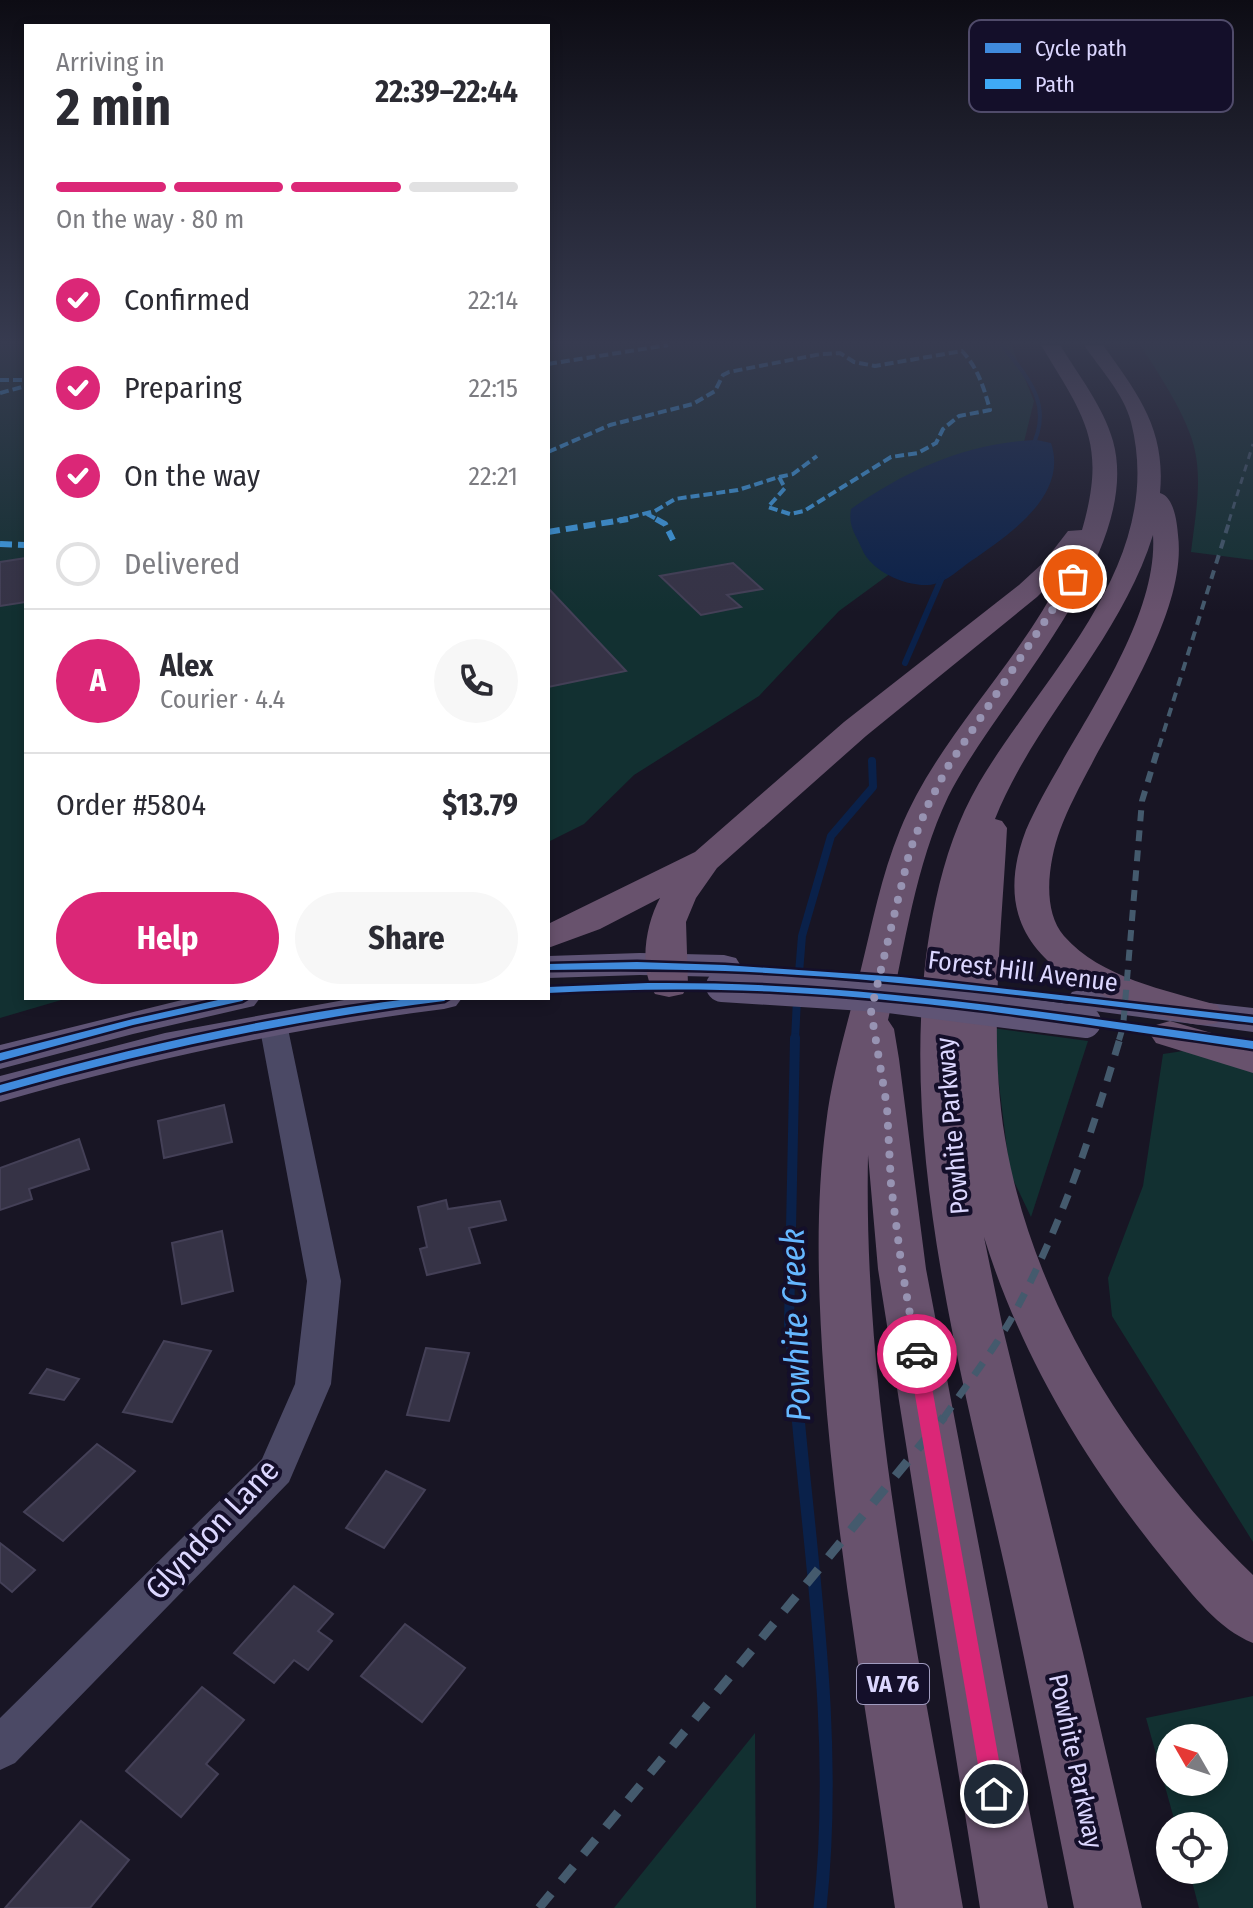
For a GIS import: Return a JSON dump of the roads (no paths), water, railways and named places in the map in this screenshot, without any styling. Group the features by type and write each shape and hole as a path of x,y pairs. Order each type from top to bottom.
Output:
{"highway":[{"name":"VA 76","path":"929,1908 859,1459 845,1303 846,1136 850,1101 907,861 927,807 947,768 1076,574 1097,530 1104,501 1105,453 1100,434"},
{"name":"Powhite Parkway","path":"1108,1908 965,1259 945,1102 943,1034 951,919 961,870 992,789 1125,580 1142,537 1150,483 1144,434"},
{"path":"1150,483 1165,519 1166,558 1159,586 1148,621 1043,830 1033,874 1035,913 1053,946 1092,976 1127,991 1253,1059"},
{"path":"668,975 667,916 676,897 707,859 855,729 1028,591 1053,567 1104,501"},
{"path":"992,789 979,967 978,1048 985,1149 1002,1223 1049,1340 1105,1439 1196,1555 1253,1615"},
{"path":"550,936 587,921 707,859"},
{"name":"VA 76","path":"871,1011 887,1107 891,1185 902,1269 1014,1908"}],"main road":[{"name":"Forest Hill Avenue","path":"550,967 723,976 880,996 1084,1011 1186,1024 1253,1045"},
{"name":"Forest Hill Avenue","path":"550,990 668,975"},
{"path":"0,1057 233,1000"},
{"path":"0,1089 125,1054 273,1024 431,1000"},
{"name":"Forest Hill Avenue","path":"1186,1024 1253,1020"}],"street":[{"name":"Glyndon Lane","path":"0,1748 276,1470 313,1384 324,1281 273,1024"}],"water":[{"path":"1037,440 1051,443 1054,462 1051,480 1043,497 1017,527 951,576 928,585 909,583 889,576 866,557 850,520 851,509 894,482 963,452"}],"waterway":[{"name":"Powhite Creek","path":"1031,449 1037,434"},
{"name":"Powhite Creek","path":"905,663 943,575"},
{"name":"Powhite Creek","path":"798,985 802,936 831,836 873,787 872,761"},
{"name":"Powhite Creek","path":"795,1040 797,999"},
{"name":"Powhite Creek","path":"795,1038 789,1324 798,1419"},
{"name":"Powhite Creek","path":"798,1417 825,1724 825,1847 820,1908"}],"railway":[{"path":"1229,521 1253,444"},
{"path":"1159,747 1230,519"},
{"path":"1119,1040 1123,1027 1142,801 1159,745"},
{"path":"943,1419 999,1339 1032,1279 1075,1178 1120,1038"},
{"path":"539,1908 944,1417"}]}
